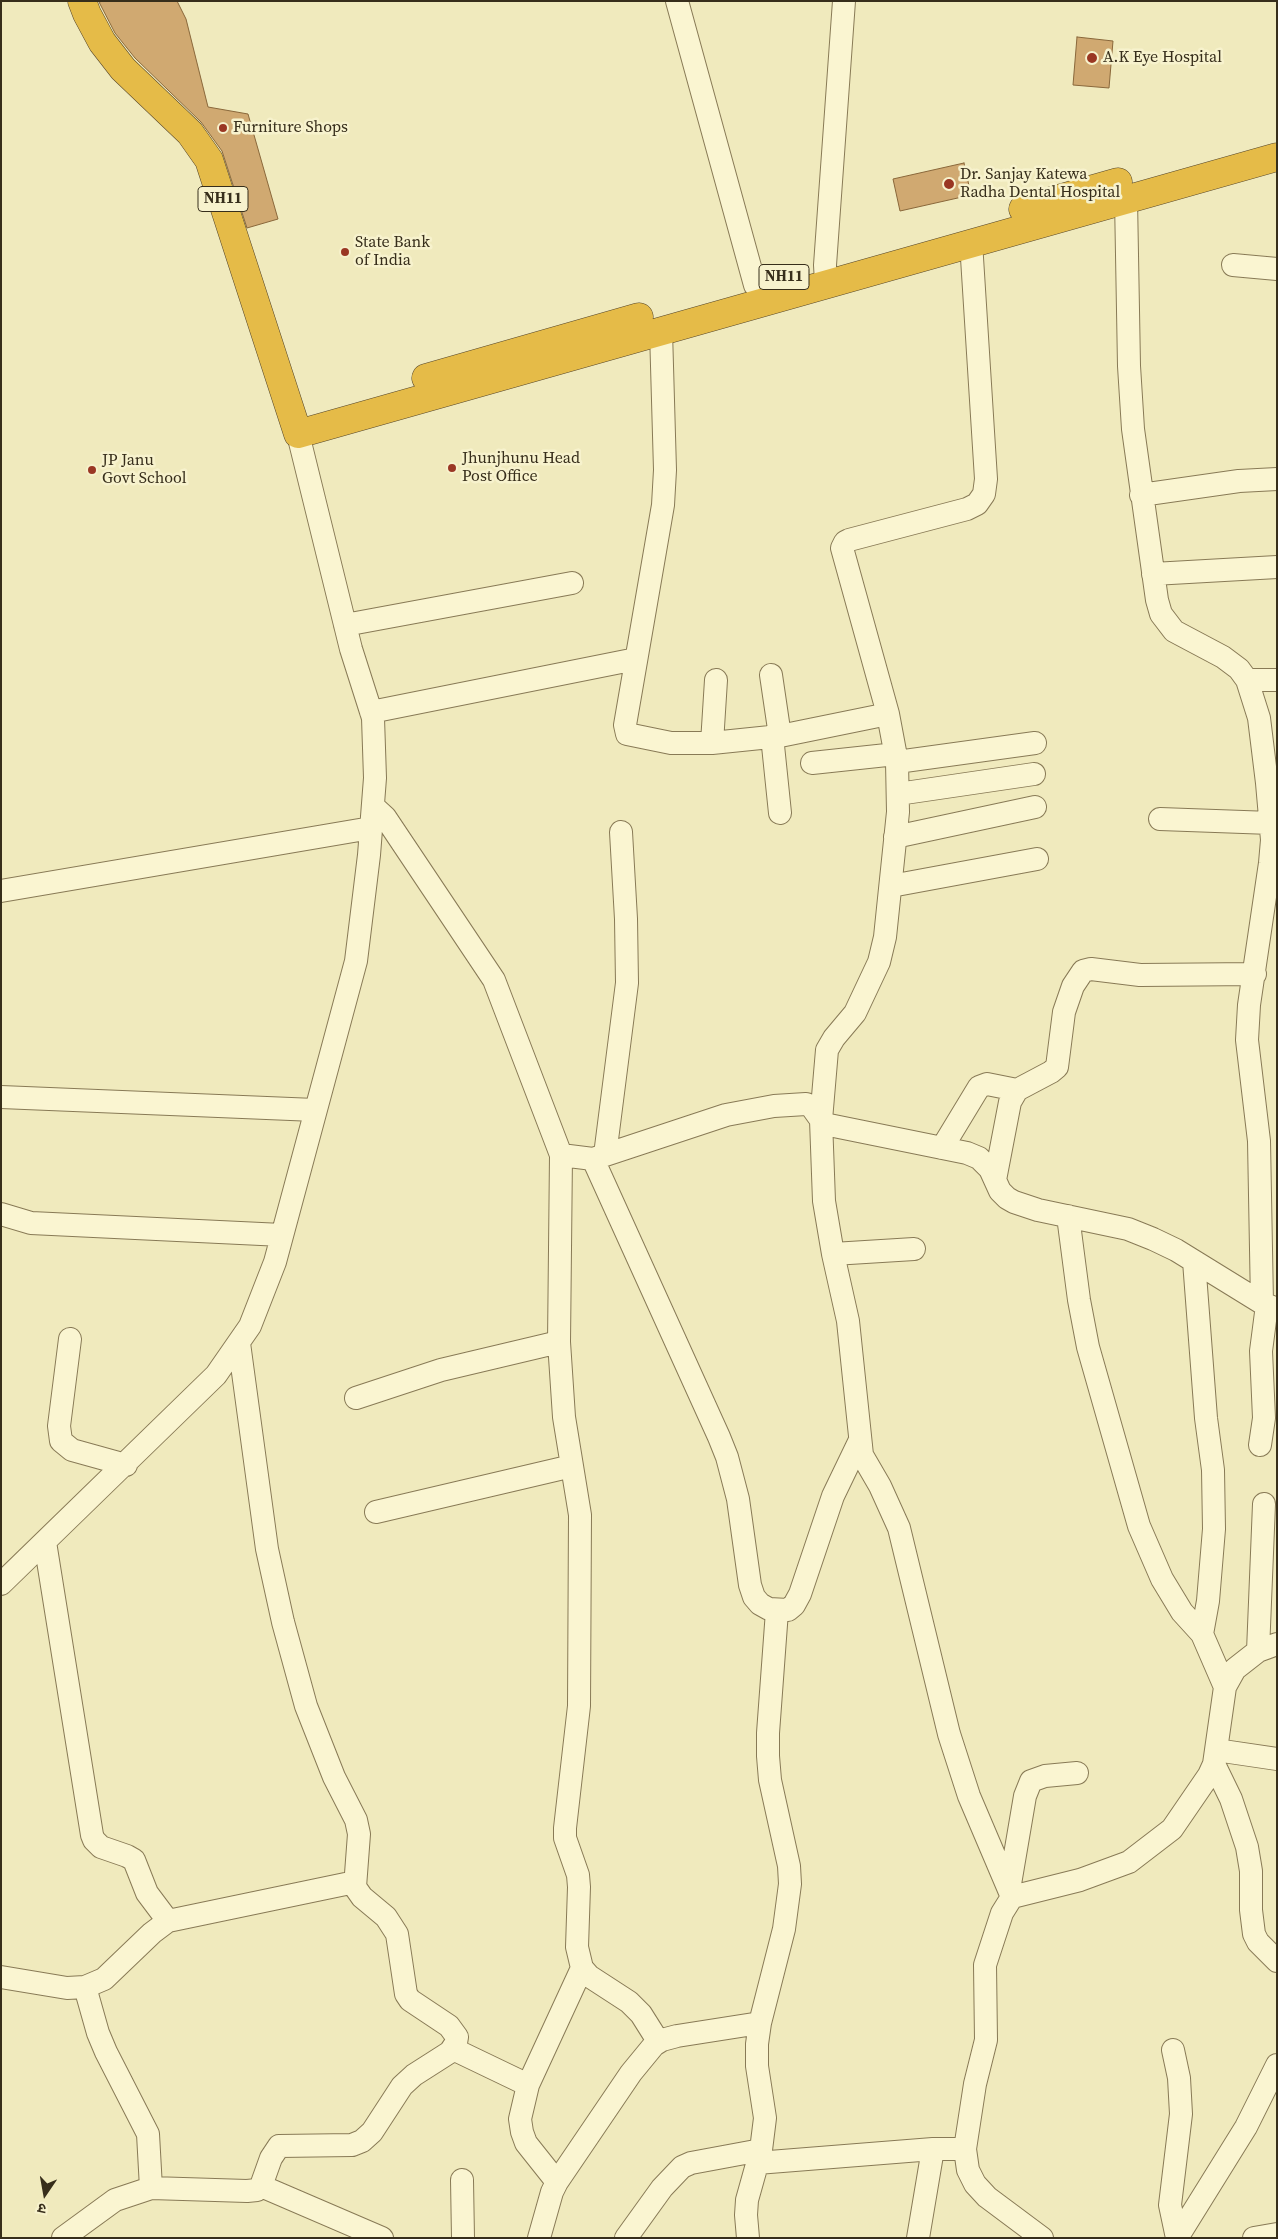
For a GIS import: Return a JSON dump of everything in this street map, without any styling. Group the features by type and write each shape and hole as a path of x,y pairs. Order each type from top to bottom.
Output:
{"highway":[{"name":"NH11","path":"82,1 86,14 102,42 123,69 190,134 209,160 295,426"},
{"name":"NH11","path":"295,426 661,330 826,274 1277,138"},
{"name":"NH11","path":"295,426 523,349 755,285 826,274 971,242 1277,158"}],"street":[{"path":"677,1 755,285"},
{"path":"826,274 844,1"},
{"path":"1126,199 1132,429 1157,600 1161,614 1174,631 1223,657 1239,669 1248,680 1259,718 1272,783 1270,863 1249,1005 1246,1040 1259,1140 1269,1306 1261,1351 1264,1418 1260,1445"},
{"path":"971,242 986,479 984,494 977,504 967,509 849,540 845,542 842,548 888,714 896,758 898,794 886,937 879,962 855,1013 834,1038 827,1050 821,1120 824,1201 849,1329 859,1442 862,1455 880,1486 899,1528 949,1734 969,1796 1010,1894"},
{"path":"1233,265 1277,269"},
{"path":"661,330 665,470 663,505 625,725 627,734 671,743 712,743 776,736 888,714"},
{"path":"1,1584 126,1465 216,1374 250,1326 275,1262 356,961 375,778 373,718 345,625 295,426"},
{"path":"1141,495 1239,481 1277,479"},
{"path":"1153,574 1277,568"},
{"path":"345,625 572,583"},
{"path":"371,712 636,659"},
{"path":"771,675 780,813"},
{"path":"712,743 716,680"},
{"path":"1248,680 1277,680"},
{"path":"812,763 896,758 1035,743"},
{"path":"898,794 1034,774"},
{"path":"895,837 1035,807"},
{"path":"1,891 372,817 385,817 494,980 561,1155 560,1342 564,1417 580,1514 579,1706 565,1828 566,1843 578,1875 577,1947 582,1968 589,1976 629,2002 641,2014 658,2042"},
{"path":"1160,819 1271,823"},
{"path":"621,832 626,919 627,983 599,1157 727,1457 738,1500 754,1597 760,1604 777,1610 788,1610 794,1605 800,1594 833,1496 859,1442"},
{"path":"891,886 1037,858"},
{"path":"995,1180 1010,1102 1017,1090 1052,1072 1057,1067 1064,1012 1073,986 1083,971 1091,969 1140,975 1255,974"},
{"path":"942,1148 979,1087 987,1084 1017,1090"},
{"path":"1,1096 316,1110"},
{"path":"561,1155 599,1157 702,1122 749,1109 806,1104 815,1110 821,1120 829,1125 968,1153 985,1162 1000,1191 1014,1202 1024,1206 1128,1229 1153,1239 1269,1306"},
{"path":"1,1214 30,1224 282,1235"},
{"path":"1068,1216 1079,1300 1088,1347 1138,1526 1162,1579 1182,1612 1202,1634 1225,1687"},
{"path":"833,1254 914,1249"},
{"path":"1194,1261 1206,1418 1213,1470 1214,1529 1208,1601 1202,1634"},
{"path":"70,1339 59,1426 60,1441 72,1450 126,1465"},
{"path":"356,1398 441,1370 560,1342"},
{"path":"63,2238 115,2200 151,2188 257,2190 261,2186 279,2146 352,2145 362,2142 372,2132 402,2086 453,2048 457,2037 454,2032 410,2000 406,1994 397,1934 386,1917 358,1892 355,1882 359,1834 356,1820 334,1777 306,1706 283,1622 267,1549 239,1343"},
{"path":"376,1512 572,1466"},
{"path":"1010,1894 1080,1880 1129,1862 1172,1829 1209,1775 1215,1757 1225,1687 1235,1669 1268,1647 1264,1504"},
{"path":"45,1542 92,1835 101,1848 134,1860 147,1893 168,1922"},
{"path":"748,2238 747,2200 758,2157 765,2118 757,2066 757,2044 760,2023 784,1929 790,1884 788,1857 770,1780 768,1756 777,1610"},
{"path":"1215,1757 1277,1760"},
{"path":"1215,1757 1247,1847 1251,1871 1251,1910 1254,1934 1258,1942 1277,1961"},
{"path":"1042,2238 987,2197 975,2184 968,2170 965,2149 975,2084 986,2040 986,1965 1010,1894 1025,1796 1031,1781 1045,1776 1077,1773"},
{"path":"1,1977 67,1988 85,1987 104,1979 152,1933 168,1922 355,1882"},
{"path":"558,2182 526,2142 520,2119 528,2085 582,1968"},
{"path":"85,1987 98,2033 106,2052 148,2134 151,2188"},
{"path":"539,2238 549,2201 558,2182 646,2053 658,2042 677,2036 760,2023"},
{"path":"453,2048 528,2085"},
{"path":"1174,2050 1179,2078 1181,2114 1170,2205 1177,2238"},
{"path":"1177,2238 1246,2127 1277,2065"},
{"path":"918,2238 933,2149"},
{"path":"626,2238 662,2188 682,2167 691,2163 758,2157 965,2149"},
{"path":"462,2180 463,2238"},
{"path":"261,2186 382,2238"},
{"path":"1254,2238 1277,2234"}],"building":[{"name":"Furniture Shops","path":"177,1 186,19 208,107 248,114 278,219 247,228 222,151 201,122 135,58 115,33 99,2"},
{"path":"1077,37 1113,41 1109,88 1073,85"},
{"path":"964,163 971,195 900,211 893,179"}],"place":[{"name":"A.K Eye Hospital","path":"1092,58"},
{"name":"Furniture Shops","path":"223,128"},
{"name":"Dr. Sanjay Katewa Radha Dental Hospital","path":"949,184"},
{"name":"State Bank of India","path":"345,252"},
{"name":"Jhunjhunu Head Post Office","path":"452,468"},
{"name":"JP Janu Govt School","path":"92,470"}]}
